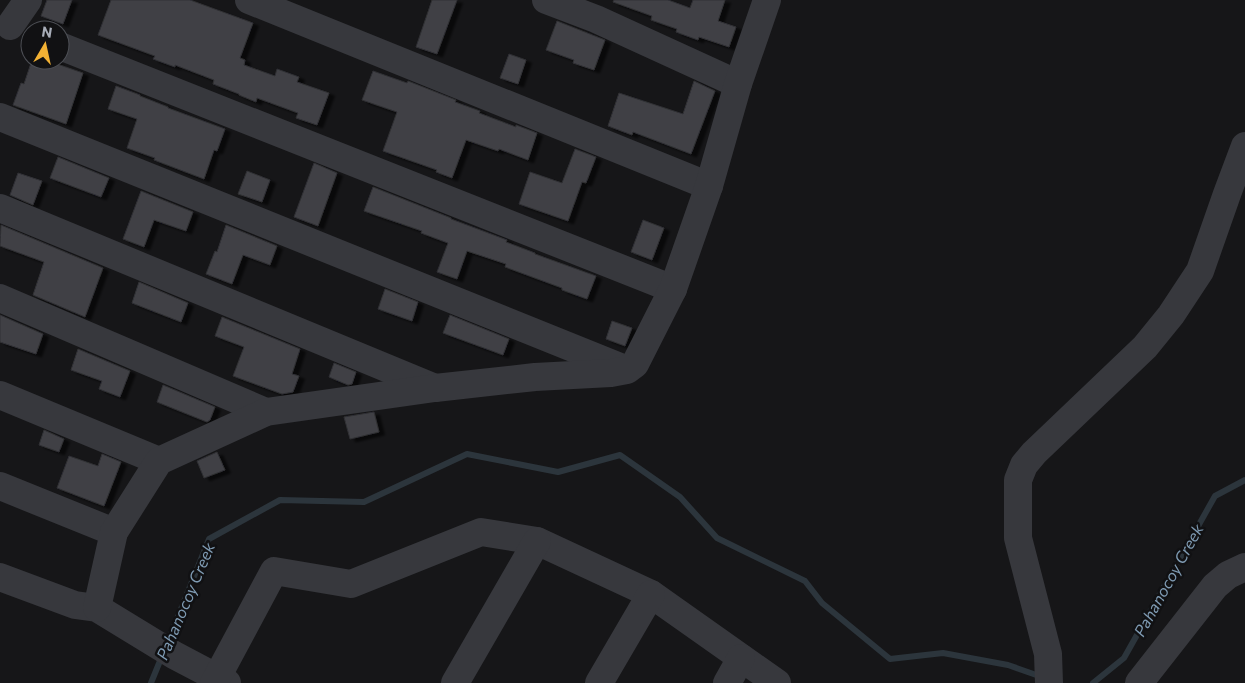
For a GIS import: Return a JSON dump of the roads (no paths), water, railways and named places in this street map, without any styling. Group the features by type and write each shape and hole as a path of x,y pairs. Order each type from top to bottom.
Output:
{"street":[{"path":"13,28 28,0"},
{"path":"249,0 709,186"},
{"path":"546,0 600,10 738,84"},
{"path":"97,608 114,532 159,461 266,412 435,388 535,377 611,373 627,370 635,364 673,289 709,186 738,84 767,0"},
{"path":"70,50 673,289"},
{"path":"0,117 627,370"},
{"path":"1049,683 1048,654 1018,538 1018,480 1024,465 1034,453 1145,347 1171,315 1200,271 1245,146"},
{"path":"0,208 435,388"},
{"path":"0,298 266,412"},
{"path":"0,395 159,461"},
{"path":"0,486 114,532"},
{"path":"0,577 75,605 97,608 219,681 274,571 351,584 481,532 537,541 651,594 776,683"},
{"path":"455,683 537,541"},
{"path":"1139,683 1215,586 1228,574 1245,568"},
{"path":"599,683 651,594"},
{"path":"727,683 741,658"}],"waterway":[{"name":"Pahanocoy Creek","path":"167,644 209,539 280,500 364,502 467,454 558,472 620,455 680,497 717,538 805,581 822,603 890,659 943,653 1008,665 1042,677"},
{"name":"Pahanocoy Creek","path":"1093,683 1124,658 1215,496 1245,480"},
{"name":"Pahanocoy Creek","path":"151,683 162,656"}]}
